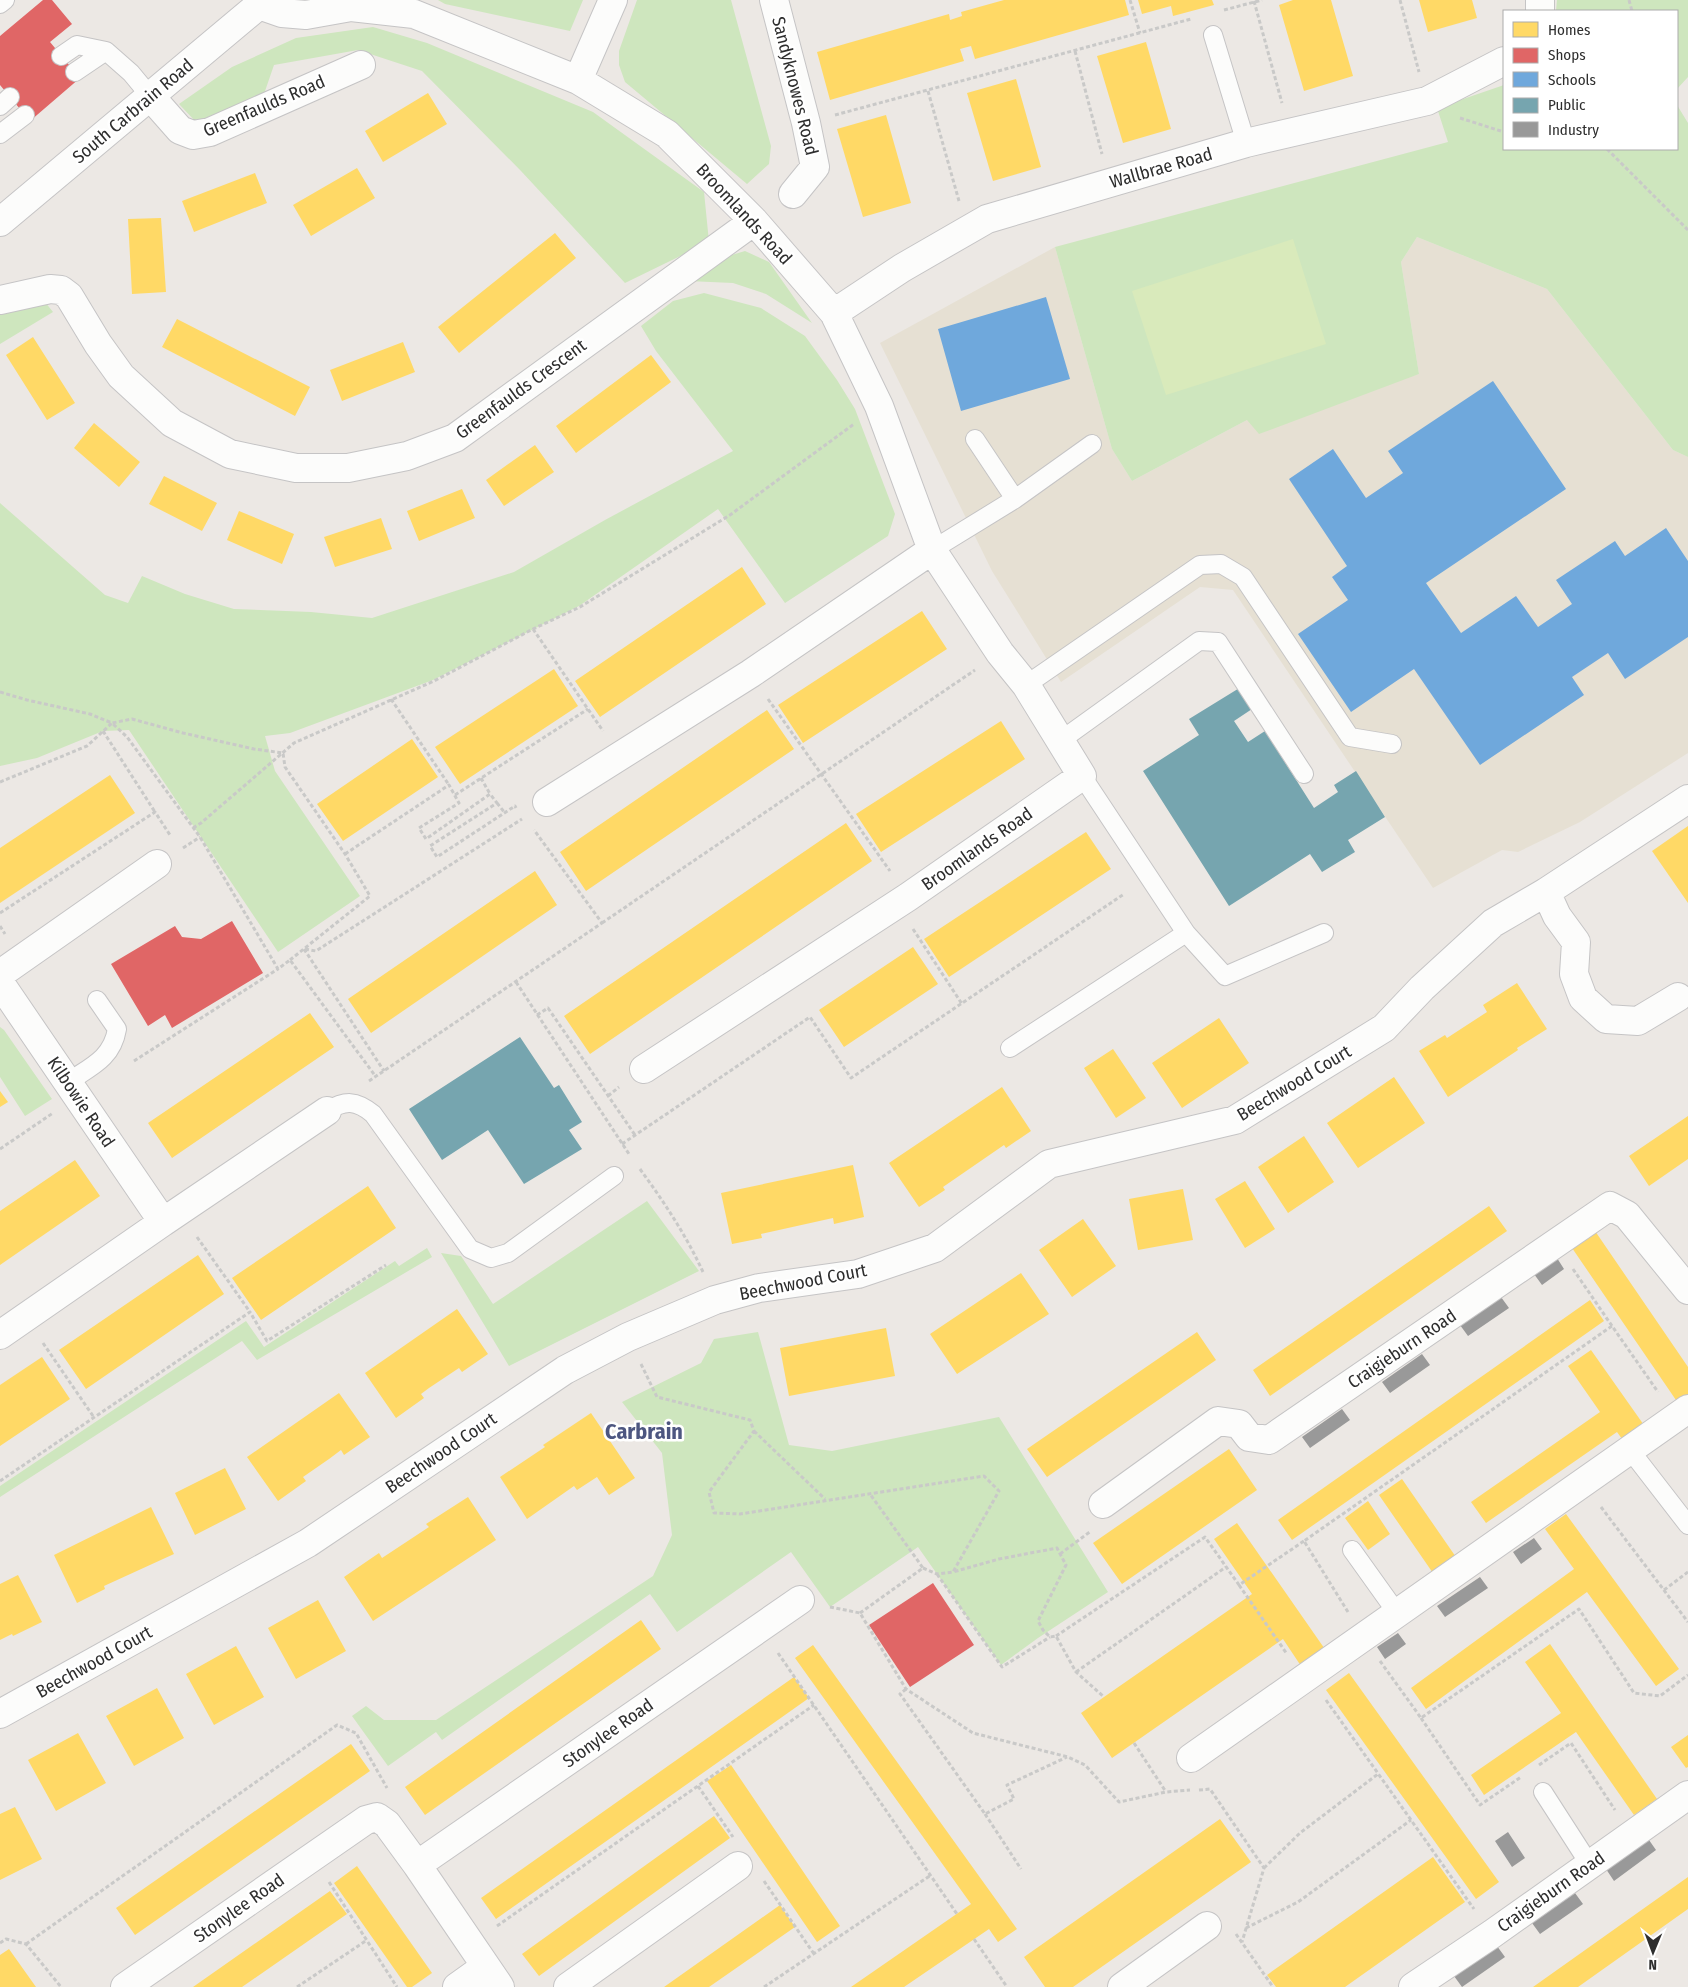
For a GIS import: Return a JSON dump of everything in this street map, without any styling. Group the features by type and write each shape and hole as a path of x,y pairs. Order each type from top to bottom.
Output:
{"street":[{"path":"578,80 613,0"},
{"name":"Sandyknowes Road","path":"774,0 806,123 815,167 793,194"},
{"name":"Broomlands Road","path":"262,3 282,13 306,15 351,7 413,7 578,80 667,134 754,221 834,313 879,406 932,550 1000,653 1026,685 1082,776 902,900 644,1069"},
{"name":"South Carbrain Road","path":"0,222 262,3"},
{"name":"Wallbrae Road","path":"834,313 902,268 987,219 1246,143 1427,101 1503,62"},
{"name":"Greenfaulds Road","path":"150,96 180,130 193,135 210,132 361,65"},
{"name":"Greenfaulds Crescent","path":"0,300 50,289 61,290 69,296 98,344 122,376 172,423 230,454 296,468 348,468 407,456 455,438 754,221"},
{"path":"548,802 750,674 932,550"},
{"name":"Beechwood Court","path":"0,1714 308,1543 565,1370 628,1336 716,1300 759,1288 858,1274 935,1248 1049,1164 1235,1120 1384,1028 1422,988 1493,923 1546,892 1688,799"},
{"path":"0,974 157,864"},
{"path":"1546,892 1557,916 1576,942 1574,974 1583,998 1606,1019 1638,1021 1678,997"},
{"name":"Kilbowie Road","path":"0,983 73,1090 170,1216"},
{"path":"0,1335 170,1216 339,1106"},
{"name":"Craigieburn Road","path":"1103,1504 1218,1421 1239,1424 1249,1437 1269,1440 1610,1206 1627,1215 1687,1285"},
{"path":"1191,1758 1682,1413"},
{"name":"Stonylee Road","path":"417,1865 800,1600"},
{"name":"Craigieburn Road","path":"1414,1987 1688,1796"},
{"path":"377,1817 387,1824 417,1865 493,1977 457,1987"},
{"name":"Stonylee Road","path":"125,1987 366,1820 377,1817"},
{"path":"568,1987 738,1866"},
{"path":"1122,1987 1220,1927"}],"lane":[{"path":"0,4 5,0"},
{"path":"1213,36 1246,143"},
{"path":"61,56 78,45 106,51 131,73 150,96"},
{"path":"76,72 106,51"},
{"path":"0,134 25,115"},
{"path":"976,439 1015,499"},
{"path":"932,550 1015,499 1092,444"},
{"path":"1026,685 1200,565 1221,564 1243,577 1350,737 1392,744"},
{"path":"1060,741 1199,641 1218,642 1304,774"},
{"path":"1082,776 1186,933 1225,976 1324,932"},
{"path":"1010,1048 1186,933"},
{"path":"73,1090 103,1059 115,1042 116,1029 97,1000"},
{"path":"339,1106 364,1107 373,1114 470,1249 491,1258 508,1253 614,1176"},
{"path":"1630,1450 1688,1525"},
{"path":"1352,1550 1397,1613"},
{"path":"1543,1792 1590,1865"}],"path":[{"path":"1130,0 1140,33"},
{"path":"1216,12 1262,0"},
{"path":"1400,0 1432,121 1457,117 1503,132"},
{"path":"1254,1 1290,133"},
{"path":"806,123 1197,18"},
{"path":"1075,51 1110,183"},
{"path":"928,90 967,230"},
{"path":"1608,150 1688,230"},
{"path":"193,828 294,743 434,681 532,629 582,606 730,515 879,406"},
{"path":"532,629 620,756"},
{"path":"339,1106 384,1071 1000,653"},
{"path":"750,674 820,774 902,900 962,1004"},
{"path":"0,692 90,714 112,722 127,737 193,828 278,969"},
{"path":"391,699 459,803 419,828 426,839 490,794"},
{"path":"455,795 588,709"},
{"path":"0,782 87,746 112,722 132,719 254,749 283,752"},
{"path":"103,731 174,842"},
{"path":"128,1065 278,969 370,896 285,767 283,752"},
{"path":"482,778 490,794 505,812"},
{"path":"344,854 449,785"},
{"path":"304,949 316,951 524,817 515,806 436,857 430,846 497,803"},
{"path":"0,913 155,812"},
{"path":"530,825 602,923"},
{"path":"622,1144 810,1017 851,1078 1124,894"},
{"path":"304,949 384,1071"},
{"path":"290,960 376,1077"},
{"path":"516,982 631,1157"},
{"path":"537,1015 548,1008 635,1135"},
{"path":"0,1149 73,1090"},
{"path":"636,1163 690,1244 716,1300"},
{"path":"170,1216 250,1312 267,1341 386,1265"},
{"path":"1556,1243 1612,1326 1682,1413"},
{"path":"0,1481 93,1416 250,1312"},
{"path":"26,1318 93,1416"},
{"path":"1239,1585 1612,1326"},
{"path":"628,1336 657,1396 750,1420 754,1431 826,1500"},
{"path":"754,1431 709,1492 714,1513 740,1514 984,1476 999,1491 953,1572"},
{"path":"1582,1483 1688,1622"},
{"path":"870,1494 923,1568 937,1574 953,1572 999,1559 1057,1548 1066,1565 1038,1621 1050,1637"},
{"path":"1060,1554 1090,1534 1103,1504"},
{"path":"937,1574 1002,1667 1050,1637 1056,1636 1205,1536 1492,1934"},
{"path":"1304,1541 1363,1637 1421,1718 1579,1609 1634,1693 1660,1696 1688,1675"},
{"path":"1076,1672 1226,1567"},
{"path":"800,1600 860,1612 923,1568"},
{"path":"1664,1590 1688,1572"},
{"path":"860,1612 906,1689 973,1733 1068,1757 1085,1764 1119,1802 1166,1792 1210,1789 1264,1868"},
{"path":"761,1627 957,1914"},
{"path":"1056,1636 1076,1672 1104,1697"},
{"path":"906,1689 900,1694 985,1814 1021,1869"},
{"path":"470,1945 814,1705"},
{"path":"26,1944 337,1724 356,1732 387,1786 377,1817"},
{"path":"1134,1743 1166,1792"},
{"path":"985,1814 1014,1799 1007,1785 1068,1757"},
{"path":"1242,1942 1264,1868 1300,1833 1378,1774"},
{"path":"1246,1928 1298,1902 1411,1820"},
{"path":"313,1857 397,1987"},
{"path":"764,1987 931,1875"},
{"path":"1220,1927 1242,1942 1273,1987"},
{"path":"974,1939 1008,1987"},
{"path":"0,1944 6,1940 26,1944 61,1987"},
{"path":"297,1987 367,1940"}],"shaded area":[{"path":"1417,237 1547,289 1673,450 1688,457 1688,753 1580,822 1518,852 1502,850 1433,888 1233,590 1200,587 1061,682 992,571 880,343 1055,247 1112,449 1132,481 1247,420 1419,374 1401,262"}],"green space":[{"path":"438,0 583,0 570,31 445,4"},
{"path":"637,0 731,0 771,146 769,164 747,184 625,82 619,65 619,51"},
{"path":"1557,0 1688,0 1688,77 1678,88 1678,10 1556,10"},
{"path":"373,27 427,43 593,112 704,192 709,242 625,283 521,171 422,71 358,50 274,65 264,94 196,122 179,104 232,67 296,38"},
{"path":"1503,85 1503,150 1678,150 1678,107 1688,123 1688,457 1673,450 1547,289 1417,237 1401,262 1419,374 1259,434 1247,420 1132,481 1112,449 1055,247 1448,142 1437,108"},
{"path":"1293,239 1326,344 1166,395 1132,291"},
{"path":"745,251 769,262 812,323 766,294 733,283 688,281 715,260"},
{"path":"704,293 761,308 805,336 837,380 855,409 895,514 888,536 785,603 718,509 579,606 433,680 290,733 265,736 275,771 360,896 278,952 129,730 103,731 37,758 0,766 0,503 105,595 128,603 142,576 185,594 234,609 311,612 372,618 514,572 605,520 733,451 656,351 641,326 673,301"},
{"path":"45,302 53,312 0,344 0,309"},
{"path":"0,1027 52,1099 25,1116 0,1077"},
{"path":"647,1201 699,1271 509,1366 441,1253 461,1256 493,1304"},
{"path":"427,1248 432,1257 257,1360 242,1341 0,1497 0,1486 246,1321 264,1347 395,1261 399,1266"},
{"path":"758,1332 789,1445 832,1451 999,1417 1108,1592 1001,1665 918,1547 830,1607 791,1552 677,1632 650,1594 442,1740 436,1732 388,1766 352,1716 366,1706 384,1720 436,1720 653,1576 672,1535 662,1453 622,1402 701,1363 714,1339"}],"building: Homes":[{"path":"1004,0 1125,0 1129,15 975,59 971,46 960,49 964,61 830,100 817,52 949,14 950,20 962,16 961,12"},
{"path":"1138,0 1212,0 1214,5 1173,16 1171,6 1142,14"},
{"path":"1293,0 1331,0 1353,76 1304,91 1279,5"},
{"path":"1419,0 1472,0 1477,18 1428,32"},
{"path":"1146,42 1171,129 1123,143 1097,56"},
{"path":"1016,79 1041,167 993,181 967,93"},
{"path":"428,93 447,124 383,162 365,131"},
{"path":"886,115 911,203 863,217 837,129"},
{"path":"357,168 375,198 311,236 293,205"},
{"path":"255,173 267,203 194,232 182,201"},
{"path":"161,218 166,292 132,294 128,219"},
{"path":"555,233 576,258 459,353 438,327"},
{"path":"177,319 310,387 295,416 162,347"},
{"path":"33,337 75,403 47,420 6,355"},
{"path":"403,342 415,372 342,401 330,370"},
{"path":"651,355 671,382 576,453 556,426"},
{"path":"94,423 140,462 119,487 74,448"},
{"path":"535,445 554,472 504,506 486,480"},
{"path":"164,476 217,503 202,531 149,504"},
{"path":"462,489 475,518 419,541 407,511"},
{"path":"239,511 294,534 282,564 227,540"},
{"path":"381,518 392,549 335,567 324,537"},
{"path":"742,567 766,604 600,717 575,681"},
{"path":"922,611 947,649 803,743 778,705"},
{"path":"554,669 578,706 460,784 435,747"},
{"path":"767,710 794,749 586,891 560,852"},
{"path":"1001,721 1025,759 881,852 856,814"},
{"path":"412,739 438,777 343,841 317,804"},
{"path":"110,775 135,813 0,903 0,848"},
{"path":"846,823 872,861 590,1054 564,1016"},
{"path":"1688,826 1688,903 1652,851"},
{"path":"1086,832 1111,869 949,977 924,939"},
{"path":"535,871 557,905 371,1033 348,999"},
{"path":"913,947 938,984 844,1047 819,1010"},
{"path":"1517,983 1547,1029 1448,1097 1419,1051 1445,1035 1447,1038 1487,1012 1483,1005"},
{"path":"310,1013 334,1047 172,1158 148,1123"},
{"path":"1219,1018 1249,1063 1182,1108 1152,1063"},
{"path":"1113,1049 1146,1098 1116,1118 1084,1068"},
{"path":"1394,1077 1425,1123 1358,1168 1327,1123"},
{"path":"1002,1087 1031,1131 1006,1148 1004,1145 943,1187 945,1190 919,1207 889,1163"},
{"path":"0,1091 8,1102 0,1107"},
{"path":"1688,1116 1688,1159 1649,1186 1629,1156"},
{"path":"1304,1136 1334,1182 1288,1213 1258,1167"},
{"path":"75,1160 100,1196 0,1265 0,1211"},
{"path":"853,1165 864,1217 834,1224 833,1218 761,1234 762,1238 732,1244 721,1193"},
{"path":"1245,1181 1275,1229 1245,1248 1215,1199"},
{"path":"368,1186 396,1228 261,1320 232,1278"},
{"path":"1183,1189 1193,1240 1138,1250 1129,1199"},
{"path":"1489,1206 1507,1231 1270,1396 1253,1370"},
{"path":"1083,1219 1116,1266 1072,1297 1039,1250"},
{"path":"1593,1228 1688,1367 1688,1396 1678,1403 1570,1245"},
{"path":"198,1255 224,1294 86,1389 59,1350"},
{"path":"1021,1273 1049,1314 957,1374 930,1334"},
{"path":"1590,1300 1604,1321 1292,1540 1278,1520"},
{"path":"457,1309 488,1354 462,1372 459,1368 429,1388 421,1394 424,1398 396,1418 365,1373"},
{"path":"886,1328 895,1376 789,1396 780,1348"},
{"path":"1197,1332 1216,1360 1047,1477 1027,1449"},
{"path":"1591,1350 1646,1428 1625,1443 1617,1432 1486,1523 1471,1502 1600,1412 1568,1366"},
{"path":"42,1357 70,1399 0,1446 0,1385"},
{"path":"339,1393 370,1437 344,1455 341,1450 303,1477 306,1481 278,1501 247,1457"},
{"path":"591,1413 635,1478 609,1495 597,1477 577,1490 574,1486 527,1519 500,1477"},
{"path":"1229,1449 1257,1490 1122,1584 1093,1543"},
{"path":"225,1468 246,1509 195,1535 175,1493"},
{"path":"1402,1479 1458,1560 1435,1576 1379,1495"},
{"path":"468,1497 496,1540 373,1621 344,1577 379,1553 382,1558 429,1527 426,1524"},
{"path":"1368,1501 1390,1534 1368,1550 1345,1518"},
{"path":"151,1507 174,1554 104,1586 105,1589 77,1603 54,1555"},
{"path":"1566,1514 1679,1669 1656,1686 1587,1592 1426,1709 1411,1688 1574,1569 1545,1529"},
{"path":"1237,1523 1329,1655 1305,1672 1283,1639 1112,1758 1081,1713 1252,1594 1214,1539"},
{"path":"18,1575 42,1622 0,1640 0,1584"},
{"path":"318,1600 346,1651 296,1679 268,1628"},
{"path":"641,1620 661,1649 425,1815 405,1787"},
{"path":"1550,1644 1657,1799 1634,1815 1576,1732 1484,1795 1471,1775 1561,1713 1525,1662"},
{"path":"813,1645 1017,1929 998,1942 989,1929 904,1987 851,1987 971,1904 795,1658"},
{"path":"236,1646 264,1697 214,1725 186,1674"},
{"path":"1349,1673 1499,1882 1476,1899 1326,1690"},
{"path":"794,1677 809,1698 496,1919 481,1898"},
{"path":"157,1688 184,1738 134,1766 106,1716"},
{"path":"78,1733 106,1783 56,1811 28,1760"},
{"path":"1688,1735 1688,1767 1686,1768 1671,1747"},
{"path":"351,1744 370,1771 135,1935 116,1908"},
{"path":"731,1765 840,1926 817,1942 707,1781"},
{"path":"15,1807 42,1859 0,1880 0,1814"},
{"path":"714,1816 730,1838 539,1976 522,1954"},
{"path":"1220,1819 1251,1862 1073,1987 1045,1987 1024,1957"},
{"path":"1433,1857 1465,1902 1345,1987 1276,1987 1267,1975"},
{"path":"357,1866 432,1973 412,1987 407,1987 334,1883"},
{"path":"1688,1877 1688,1909 1578,1987 1533,1987"},
{"path":"330,1891 347,1914 242,1987 193,1987"},
{"path":"780,1905 795,1927 709,1987 664,1987"},
{"path":"9,1949 36,1987 0,1987 0,1955"}],"building: Shops":[{"path":"43,0 52,0 72,24 50,42 80,78 30,121 0,85 0,36"},
{"path":"232,921 263,973 172,1028 165,1015 148,1026 111,964 175,926 182,937 201,939"},
{"path":"933,1583 974,1645 910,1687 869,1625"}],"building: Schools":[{"path":"1046,297 1070,379 961,411 938,329"},
{"path":"1493,381 1566,489 1426,583 1461,633 1516,596 1538,627 1572,604 1556,580 1615,541 1625,556 1666,528 1688,561 1688,637 1625,679 1608,653 1572,677 1584,695 1480,765 1414,669 1351,712 1298,634 1348,600 1332,577 1347,566 1289,479 1333,449 1366,498 1403,473 1388,451"}],"building: Public":[{"path":"1241,687 1255,707 1234,721 1248,742 1265,731 1314,808 1338,792 1334,785 1356,771 1385,817 1348,840 1355,852 1322,872 1310,854 1229,906 1143,771 1199,735 1189,719"},
{"path":"520,1037 554,1088 559,1085 582,1122 569,1130 582,1149 524,1184 488,1130 442,1160 409,1109"}],"building: Industry":[{"path":"1557,1258 1564,1269 1542,1285 1534,1274"},
{"path":"1501,1297 1509,1308 1468,1336 1460,1325"},
{"path":"1422,1354 1430,1365 1390,1393 1382,1382"},
{"path":"1342,1409 1350,1420 1310,1448 1302,1437"},
{"path":"1534,1538 1542,1549 1521,1564 1513,1552"},
{"path":"1480,1577 1488,1588 1445,1617 1437,1606"},
{"path":"1398,1633 1406,1644 1385,1659 1377,1647"},
{"path":"1508,1832 1525,1858 1512,1867 1495,1841"},
{"path":"1649,1840 1656,1850 1614,1881 1606,1869"},
{"path":"1575,1893 1583,1904 1540,1934 1532,1923"},
{"path":"1497,1946 1505,1957 1462,1987 1454,1976"}],"district":[{"name":"Carbrain","path":"644,1431"}]}
